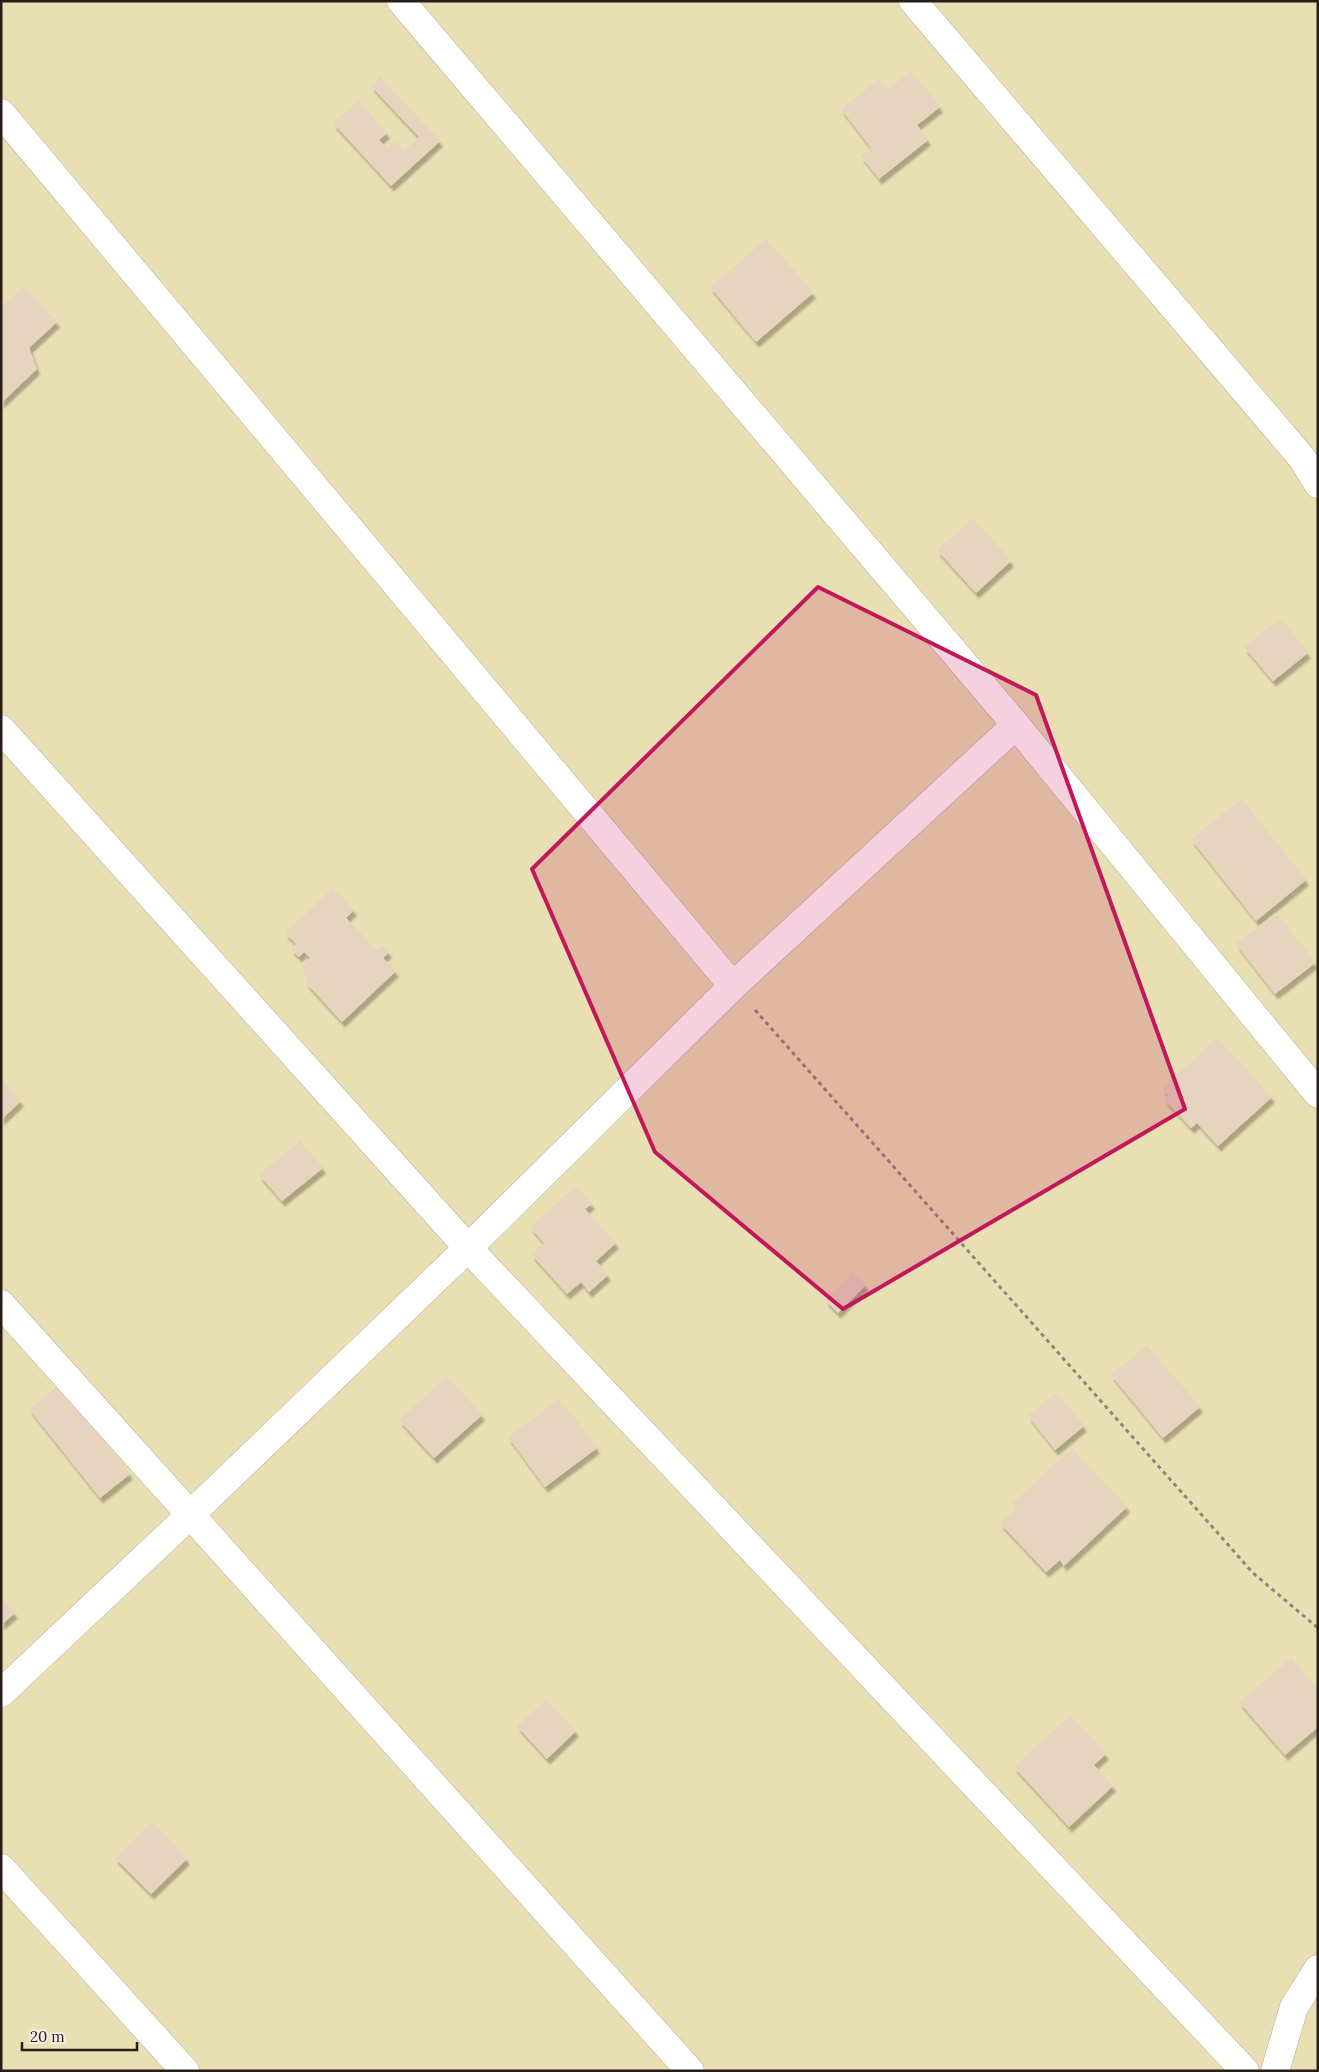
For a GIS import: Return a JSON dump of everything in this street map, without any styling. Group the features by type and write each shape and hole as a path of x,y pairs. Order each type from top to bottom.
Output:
{"lane":[{"path":"401,1 1016,725 1318,1094"},
{"path":"913,1 1302,458 1318,484"},
{"path":"1,113 733,986"},
{"path":"1,1693 190,1515 468,1248 733,986 1016,725"},
{"path":"1,728 468,1248 1245,2071"},
{"path":"1,1304 690,2071"},
{"path":"1,1868 185,2071"},
{"path":"1275,2071 1294,2007 1318,1969"}],"path":[{"path":"733,986 1253,1573 1318,1628"}],"highlighted area":[{"path":"818,587 1036,695 1185,1109 843,1309 655,1152 532,869"}],"shaded area":[{"path":"1,1 1318,1 1318,2071 1,2071"}],"building":[{"path":"911,71 940,107 917,125 928,140 879,179 861,156 871,148 841,109 879,79 887,90"},
{"path":"380,77 440,141 391,186 333,123 358,101 387,133 379,140 387,148 395,141 404,151 419,137 371,86"},
{"path":"766,239 813,293 756,342 710,287"},
{"path":"24,287 57,322 29,348 37,369 1,403 1,307"},
{"path":"973,518 1011,561 976,593 937,550"},
{"path":"1280,618 1308,653 1273,681 1244,647"},
{"path":"1241,799 1306,880 1256,921 1191,839"},
{"path":"333,888 354,910 346,918 376,950 382,945 389,952 383,958 396,971 342,1022 307,984 303,965 310,958 304,952 299,957 291,949 296,944 285,933"},
{"path":"1276,913 1315,963 1275,994 1236,944"},
{"path":"1217,1038 1272,1097 1218,1146 1197,1123 1191,1128 1164,1099 1168,1095 1162,1089"},
{"path":"1,1080 21,1101 1,1120"},
{"path":"300,1141 323,1168 282,1201 259,1175"},
{"path":"576,1186 592,1204 585,1209 616,1243 596,1261 608,1275 589,1292 581,1282 567,1294 531,1254 544,1243 530,1227"},
{"path":"853,1272 866,1285 838,1313 825,1300"},
{"path":"1147,1345 1200,1407 1163,1438 1111,1375"},
{"path":"447,1376 482,1415 434,1458 399,1420"},
{"path":"59,1385 130,1474 100,1498 29,1409"},
{"path":"1056,1393 1084,1426 1055,1450 1028,1416"},
{"path":"559,1399 597,1448 545,1487 508,1437"},
{"path":"1072,1448 1127,1507 1064,1566 1060,1560 1046,1572 1000,1523 1017,1508 1013,1503"},
{"path":"1,1598 15,1613 1,1625"},
{"path":"1291,1658 1318,1689 1318,1727 1285,1755 1239,1702"},
{"path":"546,1700 576,1731 547,1759 517,1726"},
{"path":"1070,1715 1106,1754 1094,1765 1113,1786 1069,1827 1014,1767"},
{"path":"152,1822 187,1859 151,1894 115,1858"}]}
